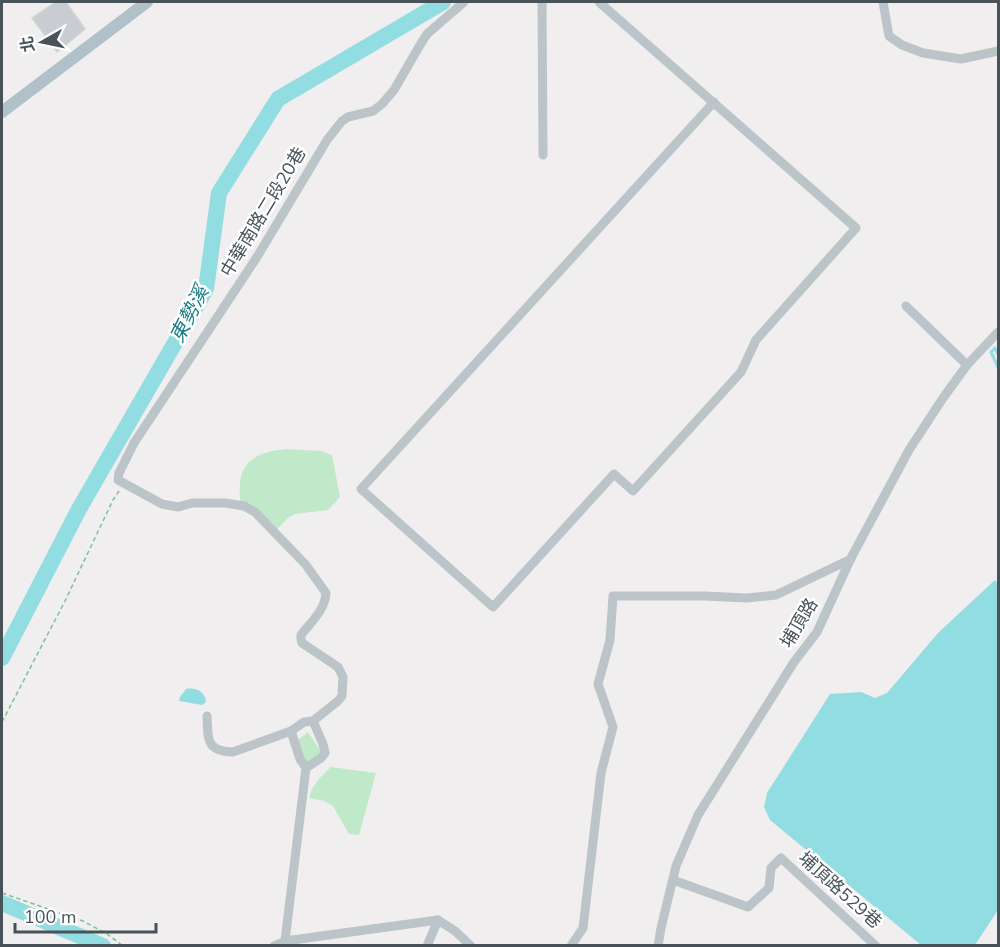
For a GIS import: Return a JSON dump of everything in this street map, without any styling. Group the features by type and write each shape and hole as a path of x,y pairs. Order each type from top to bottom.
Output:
{"main road":[{"path":"2,112 147,2"}],"street":[{"name":"中華南路二段20巷","path":"124,483 118,480 119,473 134,443 256,257 327,140 348,117 373,111 382,104 394,90 428,34 464,2"},
{"path":"542,2 543,155"},
{"path":"599,2 714,102 856,228 756,340 741,372 633,491 614,474 492,607 361,489 714,102"},
{"path":"882,2 889,36 902,45 923,53 961,59 999,51"},
{"path":"906,306 968,365"},
{"name":"埔頂路","path":"658,945 676,866 698,815 794,662 817,632 851,558 909,450 968,365 997,338"},
{"path":"124,483 167,505 178,507 204,502 244,506 255,512 306,565 327,593 321,610 301,639 302,643 338,667 343,677 342,696 338,701 313,721 304,722 291,730 233,752 214,748 209,743 207,716"},
{"path":"571,945 583,928 601,773 613,727 598,684 610,640 613,596 747,598 776,595 851,558"},
{"path":"306,768 325,753 313,721"},
{"path":"285,941 306,768 300,759 291,730"},
{"name":"埔頂路529巷","path":"673,880 748,907 770,888 771,868 781,858 876,945"},
{"path":"427,945 438,920"},
{"path":"274,945 285,941 438,920 471,945"}],"path":[{"path":"2,722 65,601 113,500 124,483"},
{"path":"2,893 83,921 123,945"}],"green space":[{"path":"287,449 321,451 332,455 340,497 328,510 295,514 275,531 240,507 240,481 244,470 253,459 265,453"},
{"path":"308,732 322,753 307,772 298,740"},
{"path":"331,767 376,773 359,835 349,834 333,806 324,801 309,798 315,784"}],"water":[{"path":"995,580 998,584 998,910 975,945 921,945 770,820 764,807 767,793 830,694 861,692 875,698 887,693 938,633"},
{"path":"186,689 199,691 204,695 206,702 202,705 179,701"}],"building":[{"path":"56,2 66,2 85,29 57,52 32,18"}],"waterway":[{"name":"東勢溪","path":"2,658 79,509 206,289 219,193 278,99 443,2"},
{"path":"995,348 991,352 998,367"},
{"path":"995,348 998,355"},
{"name":"東勢溪","path":"2,903 103,946"}]}
